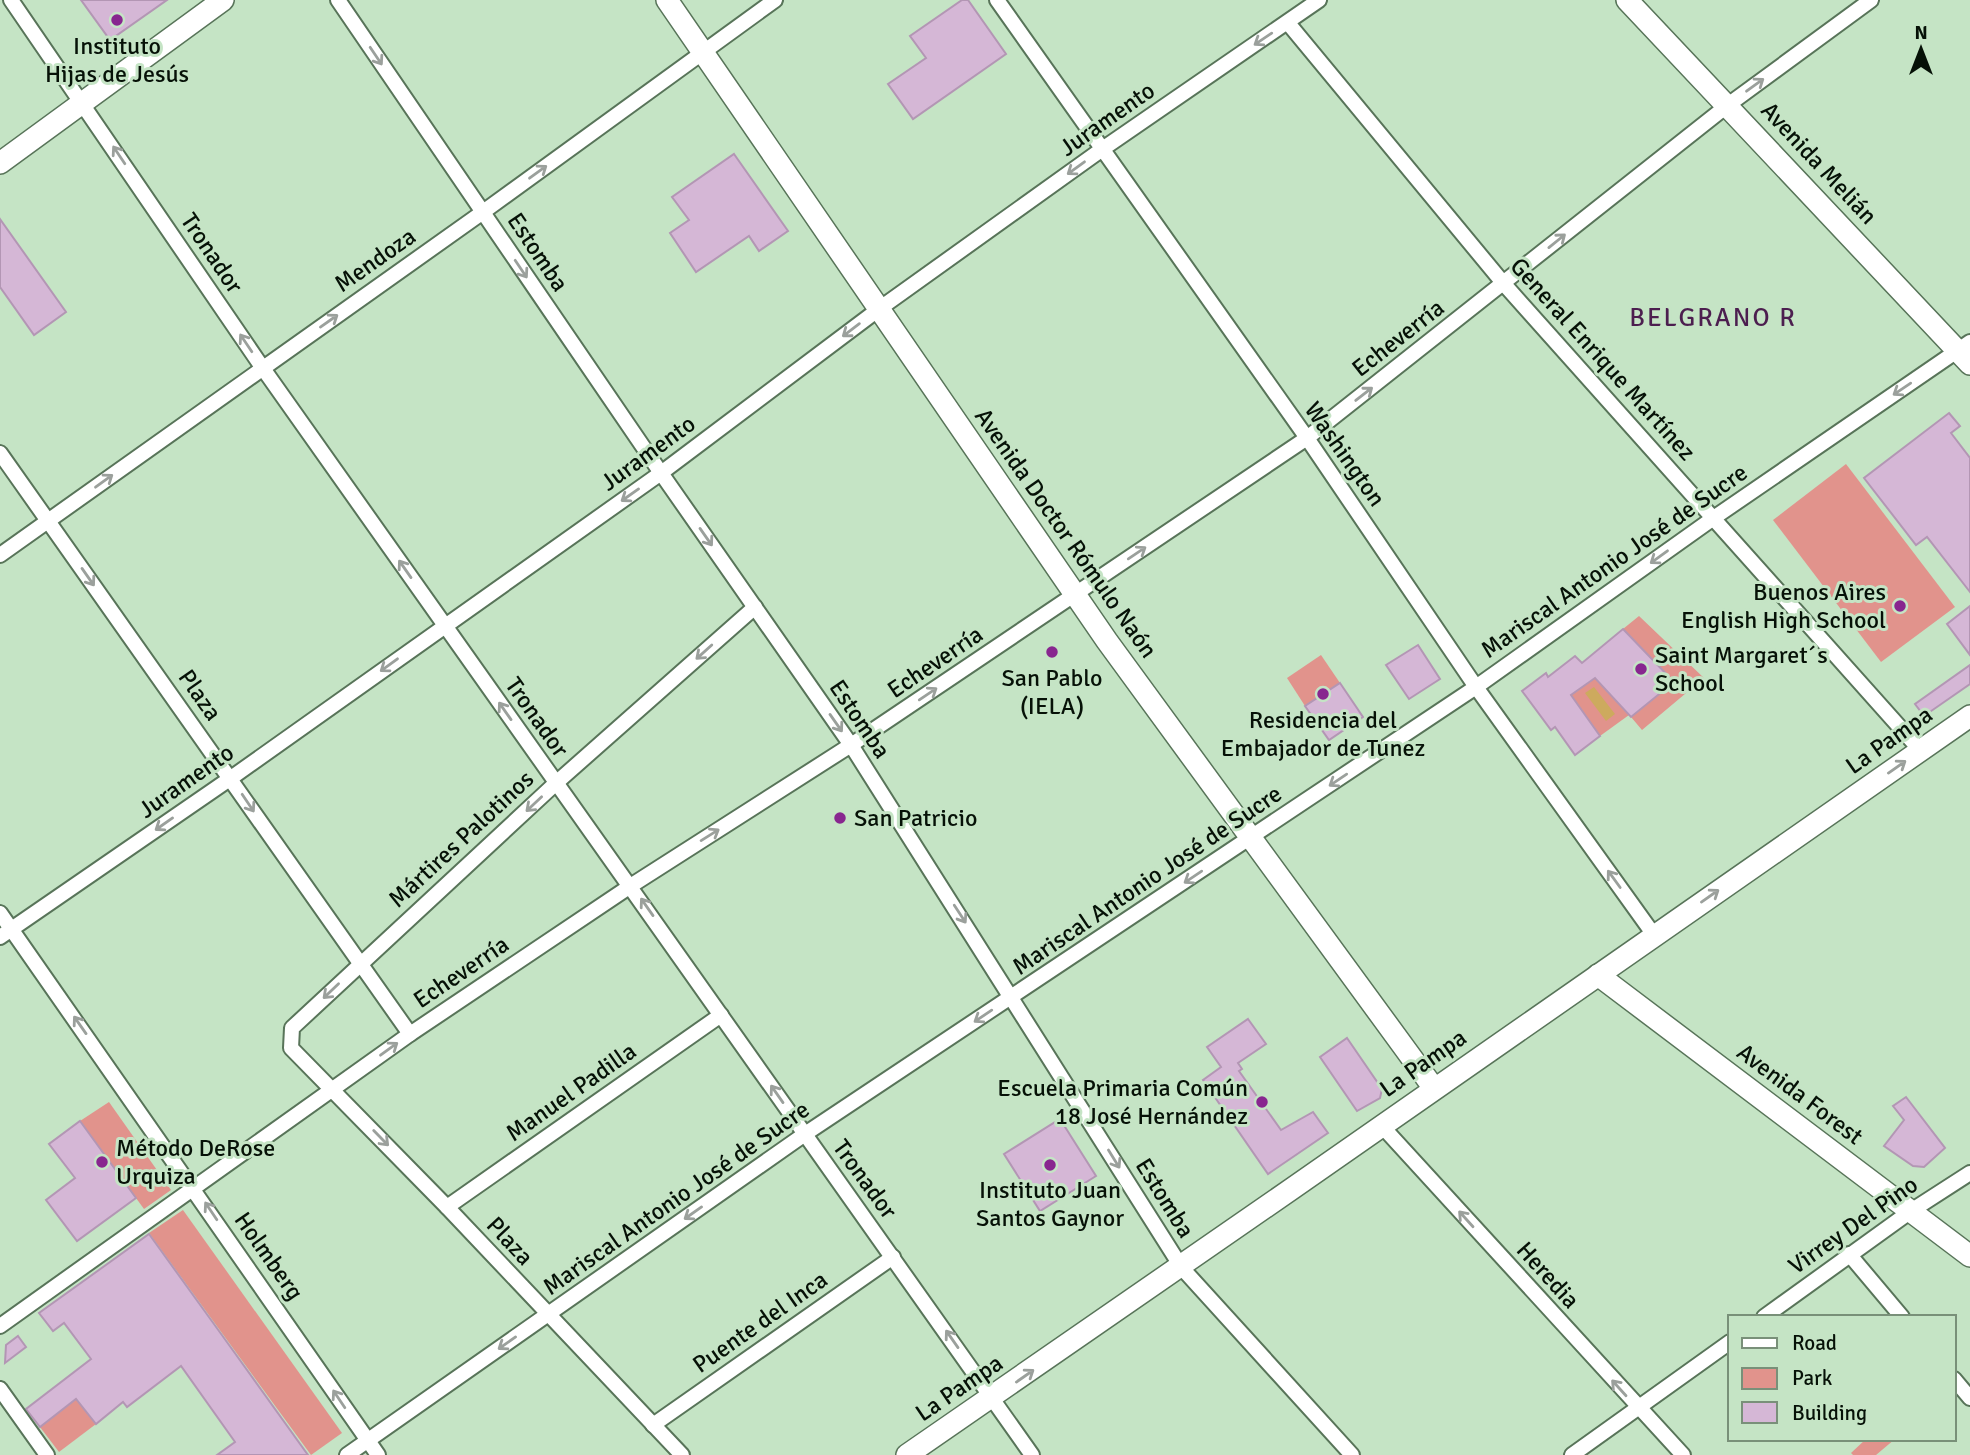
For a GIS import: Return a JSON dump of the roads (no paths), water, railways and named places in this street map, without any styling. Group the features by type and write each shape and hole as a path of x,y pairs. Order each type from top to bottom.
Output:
{"street":[{"name":"Tronador","path":"11,0 84,102 262,367 556,783 632,885 1032,1455"},
{"path":"0,163 223,0"},
{"name":"Estomba","path":"338,0 661,473 851,745 1013,997 1182,1268 1352,1455"},
{"name":"Avenida Doctor Rómulo Naón","path":"667,0 1075,595 1433,1087"},
{"name":"Mendoza","path":"0,555 483,212 775,0"},
{"name":"Washington","path":"997,0 1307,438 1476,687 1654,935"},
{"name":"Juramento","path":"6,933 231,778 661,473 879,309 1101,150 1319,0"},
{"name":"Avenida Melián","path":"1627,0 1966,352"},
{"name":"Echeverría","path":"0,1326 410,1034 632,885 851,745 1307,438 1728,105 1871,0"},
{"name":"General Enrique Martínez","path":"1287,23 1504,284 1715,517 1921,751"},
{"name":"Mariscal Antonio José de Sucre","path":"347,1455 805,1134 1476,687 1715,517 1966,352"},
{"name":"Plaza","path":"0,453 410,1034"},
{"name":"Mártires Palotinos","path":"333,1089 291,1048 289,1040 292,1028 556,783 755,607"},
{"name":"La Pampa","path":"907,1455 1182,1268 1433,1087 1970,716"},
{"name":"Holmberg","path":"0,913 6,933 193,1186 378,1455"},
{"name":"Avenida Forest","path":"1598,975 1970,1256"},
{"name":"Manuel Padilla","path":"447,1207 721,1015"},
{"name":"Plaza","path":"333,1089 682,1455"},
{"name":"Heredia","path":"1381,1125 1683,1455"},
{"name":"Virrey Del Pino","path":"1768,1315 1910,1211 1970,1173"},
{"path":"1849,1254 1900,1315"},
{"name":"Puente del Inca","path":"653,1425 893,1257"},
{"path":"1572,1455 1728,1343"},
{"path":"1956,1381 1970,1398"},
{"path":"0,1389 47,1455"}],"place":[{"name":"Instituto Hijas de Jesús","path":"117,20"},
{"name":"Buenos Aires English High School","path":"1900,606"},
{"name":"San Pablo (IELA)","path":"1052,652"},
{"name":"Saint Margaret´s School","path":"1641,669"},
{"name":"Residencia del Embajador de Tunez","path":"1323,694"},
{"name":"San Patricio","path":"840,818"},
{"name":"Escuela Primaria Común 18 José Hernández","path":"1262,1102"},
{"name":"Método DeRose Urquiza","path":"102,1162"},
{"name":"Instituto Juan Santos Gaynor","path":"1050,1165"}],"district":[{"name":"BELGRANO R","path":"1713,318"}]}
